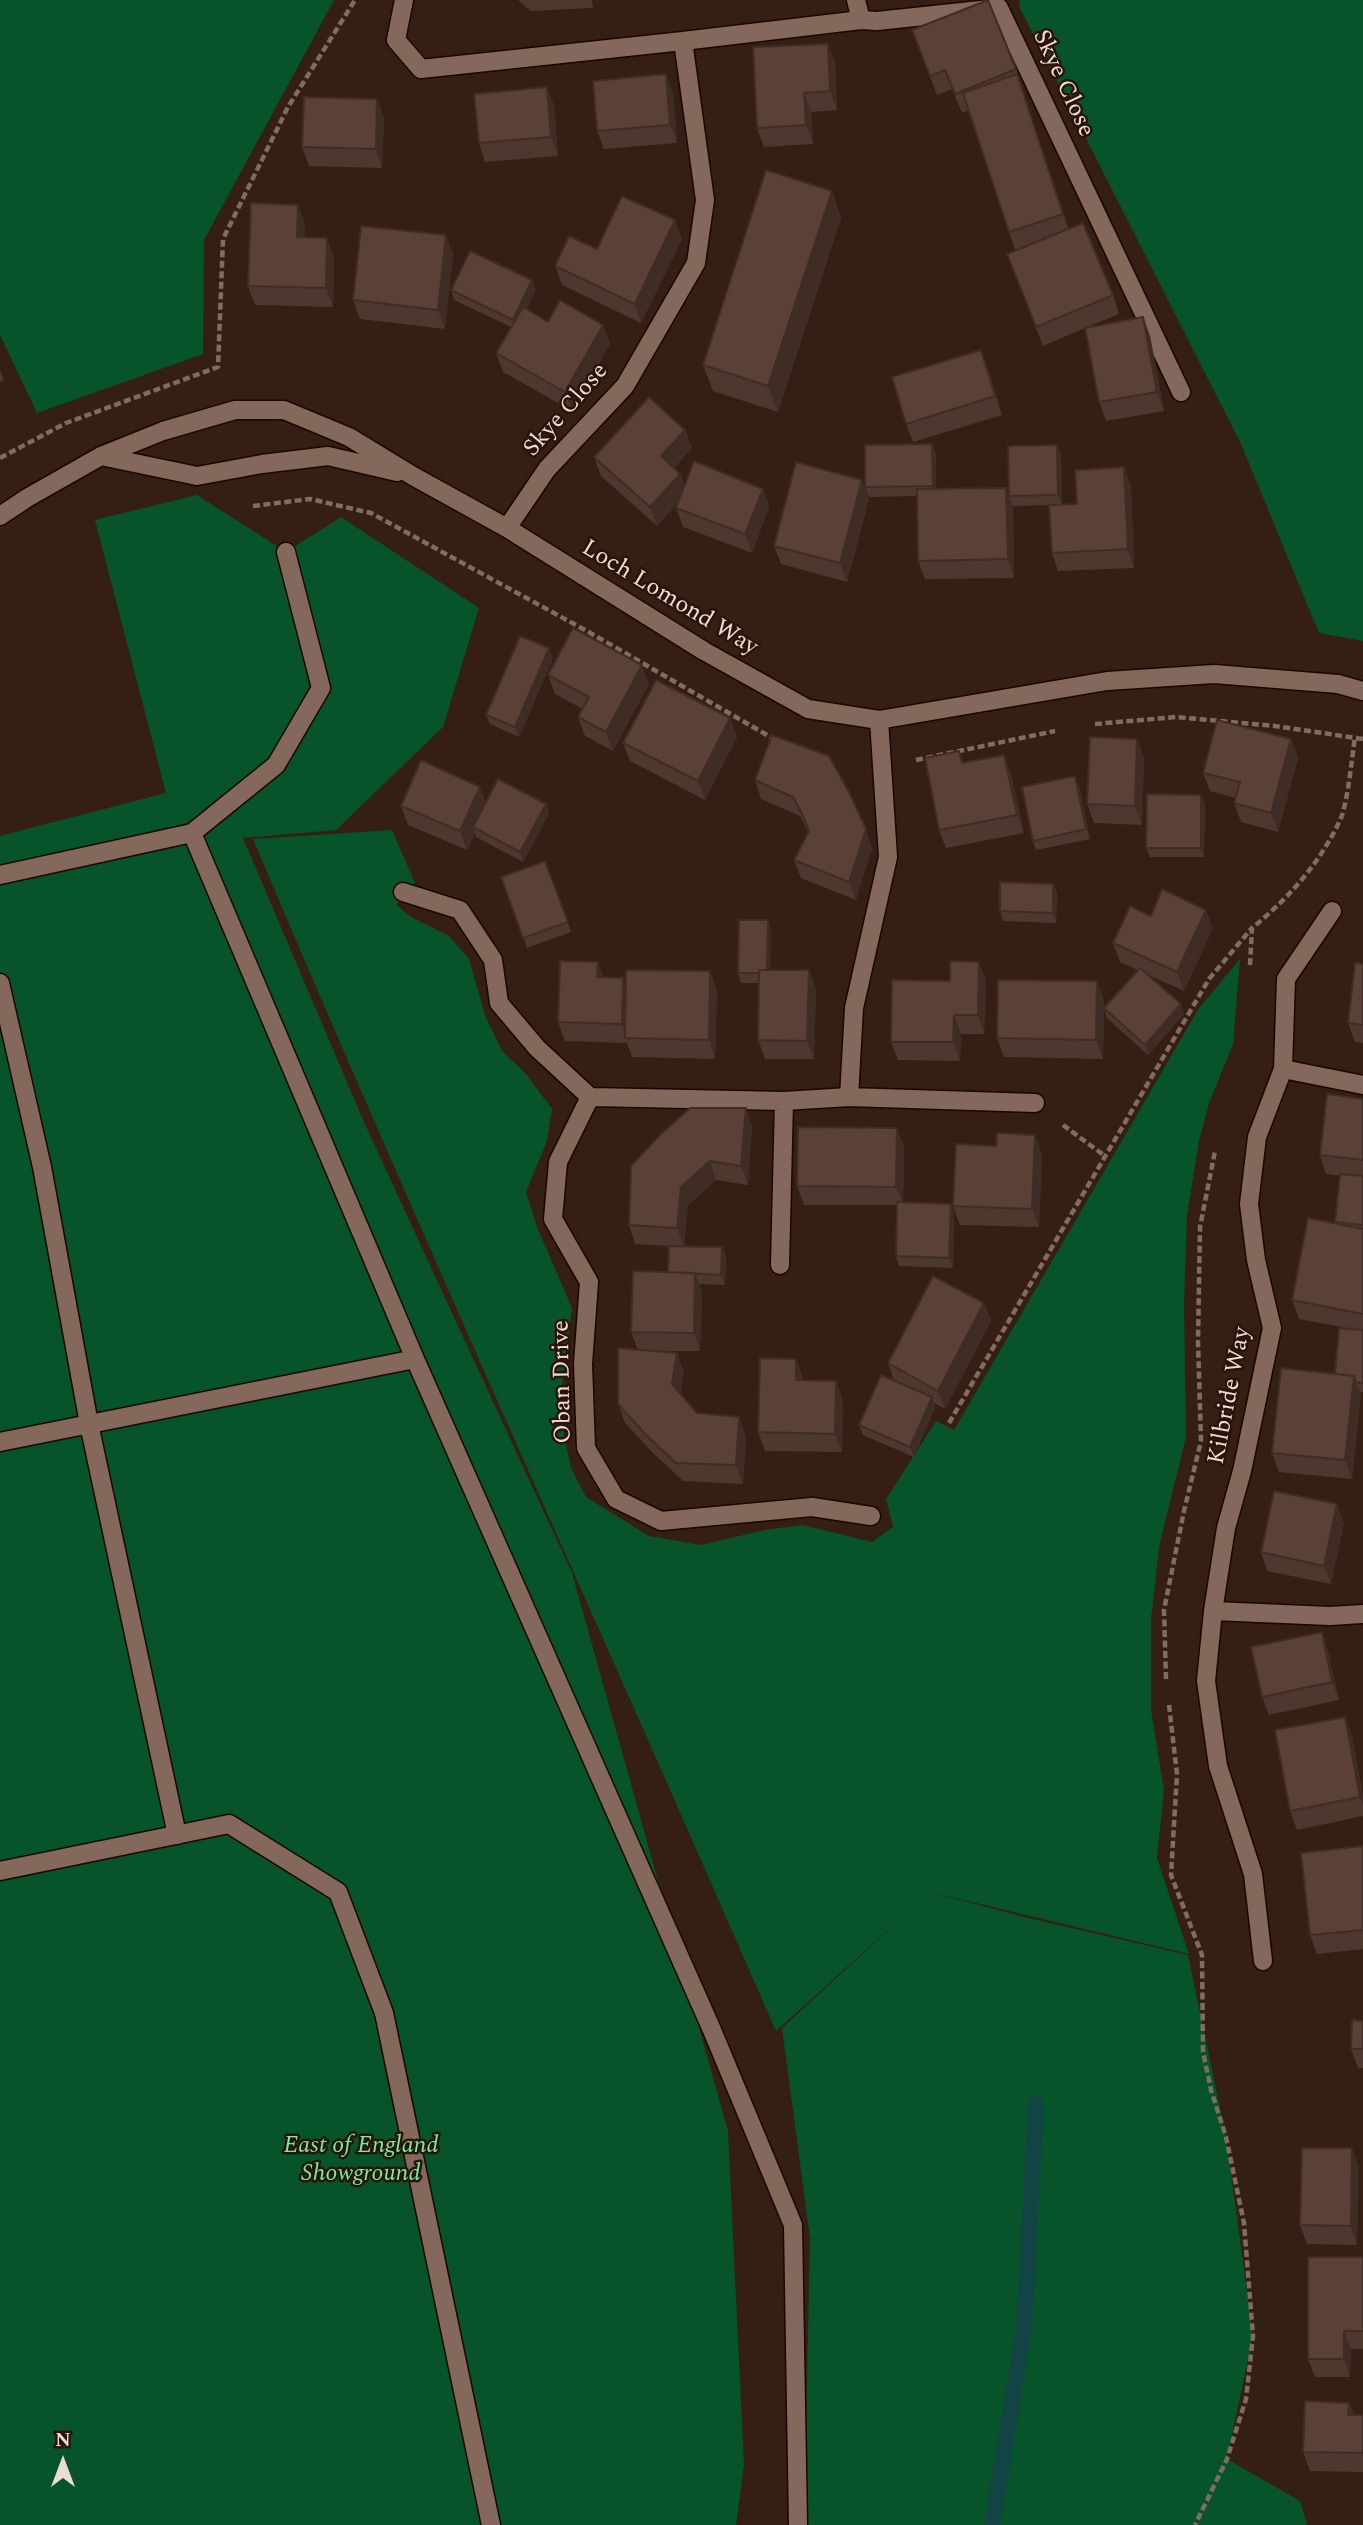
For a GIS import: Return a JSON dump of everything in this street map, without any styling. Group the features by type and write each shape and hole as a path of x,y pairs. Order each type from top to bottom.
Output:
{"street":[{"name":"Skye Close","path":"404,0 396,40 421,69 999,8 1181,392"},
{"path":"856,0 869,21"},
{"name":"Skye Close","path":"507,527 547,470 625,386 695,263 705,200 683,41"},
{"name":"Loch Lomond Way","path":"0,516 101,456 163,431 235,410 284,410 349,437 412,476 507,527 704,652 807,709 879,720 1003,697 1121,680 1214,674 1338,684 1363,691"},
{"path":"101,456 197,476 328,456 412,476"},
{"path":"0,875 192,834 276,765 321,688 286,552"},
{"path":"849,1097 854,1009 888,857 879,720"},
{"path":"192,834 415,1359 712,2030 793,2225 798,2525"},
{"path":"403,891 460,910 494,960 499,1003 537,1048 590,1097 785,1101 849,1097 1035,1103"},
{"name":"Kilbride Way","path":"1263,1961 1253,1874 1218,1766 1206,1681 1213,1611 1226,1528 1242,1471 1272,1328 1256,1260 1249,1204 1257,1137 1283,1069 1286,979 1332,911"},
{"path":"0,984 42,1167 89,1424 177,1835"},
{"path":"1283,1069 1363,1085"},
{"name":"Oban Drive","path":"590,1097 558,1162 553,1219 589,1282 583,1364 586,1448 616,1499 661,1521 812,1507 871,1516"},
{"path":"780,1265 785,1101"},
{"path":"0,1442 415,1359"},
{"path":"1213,1611 1330,1616 1363,1614"},
{"path":"0,1871 229,1824 338,1892 384,2012 491,2525"}],"path":[{"path":"220,374 218,367 223,239 288,107 355,0"},
{"path":"0,458 66,423 218,367"},
{"path":"949,1423 1209,979 1252,928"},
{"path":"1035,1103 1105,1156"}],"green space":[{"path":"0,0 334,0 204,240 203,354 37,413 0,335"},
{"path":"1020,0 1363,0 1363,641 1319,633 1241,444 1019,6"},
{"name":"East of England Showground","path":"197,495 286,552 341,517 479,608 443,727 336,830 243,838 364,1122 572,1573 728,2131 744,2465 736,2525 0,2525 0,836 166,793 95,520"},
{"path":"392,830 415,883 396,905 413,918 449,936 469,959 485,1015 502,1051 526,1074 552,1109 547,1141 526,1192 537,1227 572,1308 559,1410 571,1468 586,1497 649,1536 701,1545 765,1530 803,1525 872,1542 893,1527 886,1499 936,1421 954,1430 1199,1008 1240,959 1233,1044 1209,1103 1199,1141 1187,1215 1184,1303 1186,1437 1159,1547 1151,1620 1151,1710 1164,1790 1157,1858 1189,1954 930,1892 1188,1955 1226,2137 1253,2336 1227,2459 1300,2501 1307,2525 804,2525 810,2238 782,2028 916,1905 776,2031 253,839"}],"building":[{"path":"988,0 1016,69 955,94 945,70 930,76 912,30"},
{"path":"828,44 830,91 804,93 806,125 757,128 753,47"},
{"path":"666,74 670,125 597,131 593,81"},
{"path":"1017,74 1063,214 1009,232 963,93"},
{"path":"547,87 551,137 479,143 474,94"},
{"path":"304,97 377,99 376,149 302,147"},
{"path":"766,170 832,191 768,386 703,365"},
{"path":"622,196 675,220 635,304 555,266 569,236 597,249"},
{"path":"251,203 298,205 297,237 327,238 326,288 248,286"},
{"path":"1083,223 1113,295 1036,327 1007,254"},
{"path":"361,226 446,235 438,310 353,300"},
{"path":"470,251 532,280 513,320 451,290"},
{"path":"560,300 603,325 565,392 496,353 523,307 548,322"},
{"path":"1143,317 1157,392 1099,402 1085,328"},
{"path":"981,350 995,396 906,424 892,377"},
{"path":"649,397 685,430 661,456 680,474 650,507 594,457"},
{"path":"932,444 933,486 865,487 865,445"},
{"path":"1057,445 1058,495 1009,496 1008,446"},
{"path":"694,461 763,489 745,534 676,508"},
{"path":"796,462 862,480 840,563 774,546"},
{"path":"1124,467 1128,549 1052,553 1049,505 1077,504 1075,470"},
{"path":"1006,488 1008,559 918,561 917,489"},
{"path":"573,628 642,665 606,732 578,717 589,697 548,675"},
{"path":"520,636 549,648 515,727 486,715"},
{"path":"656,680 730,718 698,781 623,743"},
{"path":"1217,720 1291,739 1271,813 1234,803 1240,782 1203,773"},
{"path":"772,735 829,756 849,792 866,829 849,882 794,860 809,831 802,814 793,797 755,780"},
{"path":"1090,737 1137,739 1135,806 1087,804"},
{"path":"959,751 962,763 1004,755 1017,815 939,830 925,758"},
{"path":"421,760 480,787 460,831 401,806"},
{"path":"1075,776 1086,829 1033,841 1022,787"},
{"path":"498,779 546,804 520,852 473,827"},
{"path":"1147,794 1201,795 1201,848 1146,848"},
{"path":"545,861 568,922 523,938 501,877"},
{"path":"1000,882 1053,884 1053,913 1000,911"},
{"path":"1162,889 1206,910 1177,972 1113,943 1130,906 1151,916"},
{"path":"739,920 768,920 767,970 759,970 759,973 738,973"},
{"path":"560,961 598,962 597,977 623,978 622,1024 558,1022"},
{"path":"950,961 979,962 978,1015 954,1015 953,1042 891,1042 892,980 950,981"},
{"path":"1355,963 1363,964 1363,1025 1348,1023"},
{"path":"1140,968 1181,1004 1145,1045 1104,1008"},
{"path":"626,970 710,971 709,1040 625,1038"},
{"path":"759,970 809,970 807,1041 758,1040"},
{"path":"998,980 1097,981 1096,1040 997,1038"},
{"path":"1327,1094 1363,1099 1363,1160 1320,1155"},
{"path":"690,1108 746,1108 741,1166 710,1161 681,1187 677,1228 629,1225 631,1166"},
{"path":"798,1127 897,1128 896,1187 797,1186"},
{"path":"997,1133 1035,1135 1032,1209 953,1206 956,1144 996,1146"},
{"path":"1340,1174 1363,1176 1363,1225 1335,1222"},
{"path":"897,1202 951,1204 949,1258 896,1256"},
{"path":"1308,1218 1363,1229 1363,1314 1292,1300"},
{"path":"669,1246 722,1247 721,1275 668,1272"},
{"path":"633,1271 695,1273 694,1333 631,1332"},
{"path":"933,1276 984,1303 938,1391 888,1363"},
{"path":"1339,1328 1363,1330 1363,1383 1356,1382 1354,1376 1335,1374"},
{"path":"618,1348 677,1353 672,1384 697,1413 739,1417 736,1465 676,1463 645,1434 618,1404"},
{"path":"760,1358 796,1359 796,1380 836,1381 835,1434 758,1432"},
{"path":"1281,1368 1354,1376 1345,1460 1272,1453"},
{"path":"881,1375 932,1397 910,1447 859,1425"},
{"path":"1274,1491 1337,1504 1324,1566 1261,1552"},
{"path":"1322,1632 1332,1682 1262,1697 1251,1647"},
{"path":"1345,1717 1360,1797 1290,1811 1275,1730"},
{"path":"1363,1846 1363,1930 1310,1935 1301,1853"},
{"path":"1352,2020 1363,2021 1363,2049 1351,2049"},
{"path":"1302,2148 1352,2148 1351,2226 1300,2225"},
{"path":"1308,2257 1363,2257 1363,2331 1344,2331 1344,2359 1308,2359"},
{"path":"1305,2401 1349,2403 1348,2415 1363,2415 1363,2453 1303,2452"}],"waterway":[{"path":"992,2525 1024,2329 1036,2104"}]}
